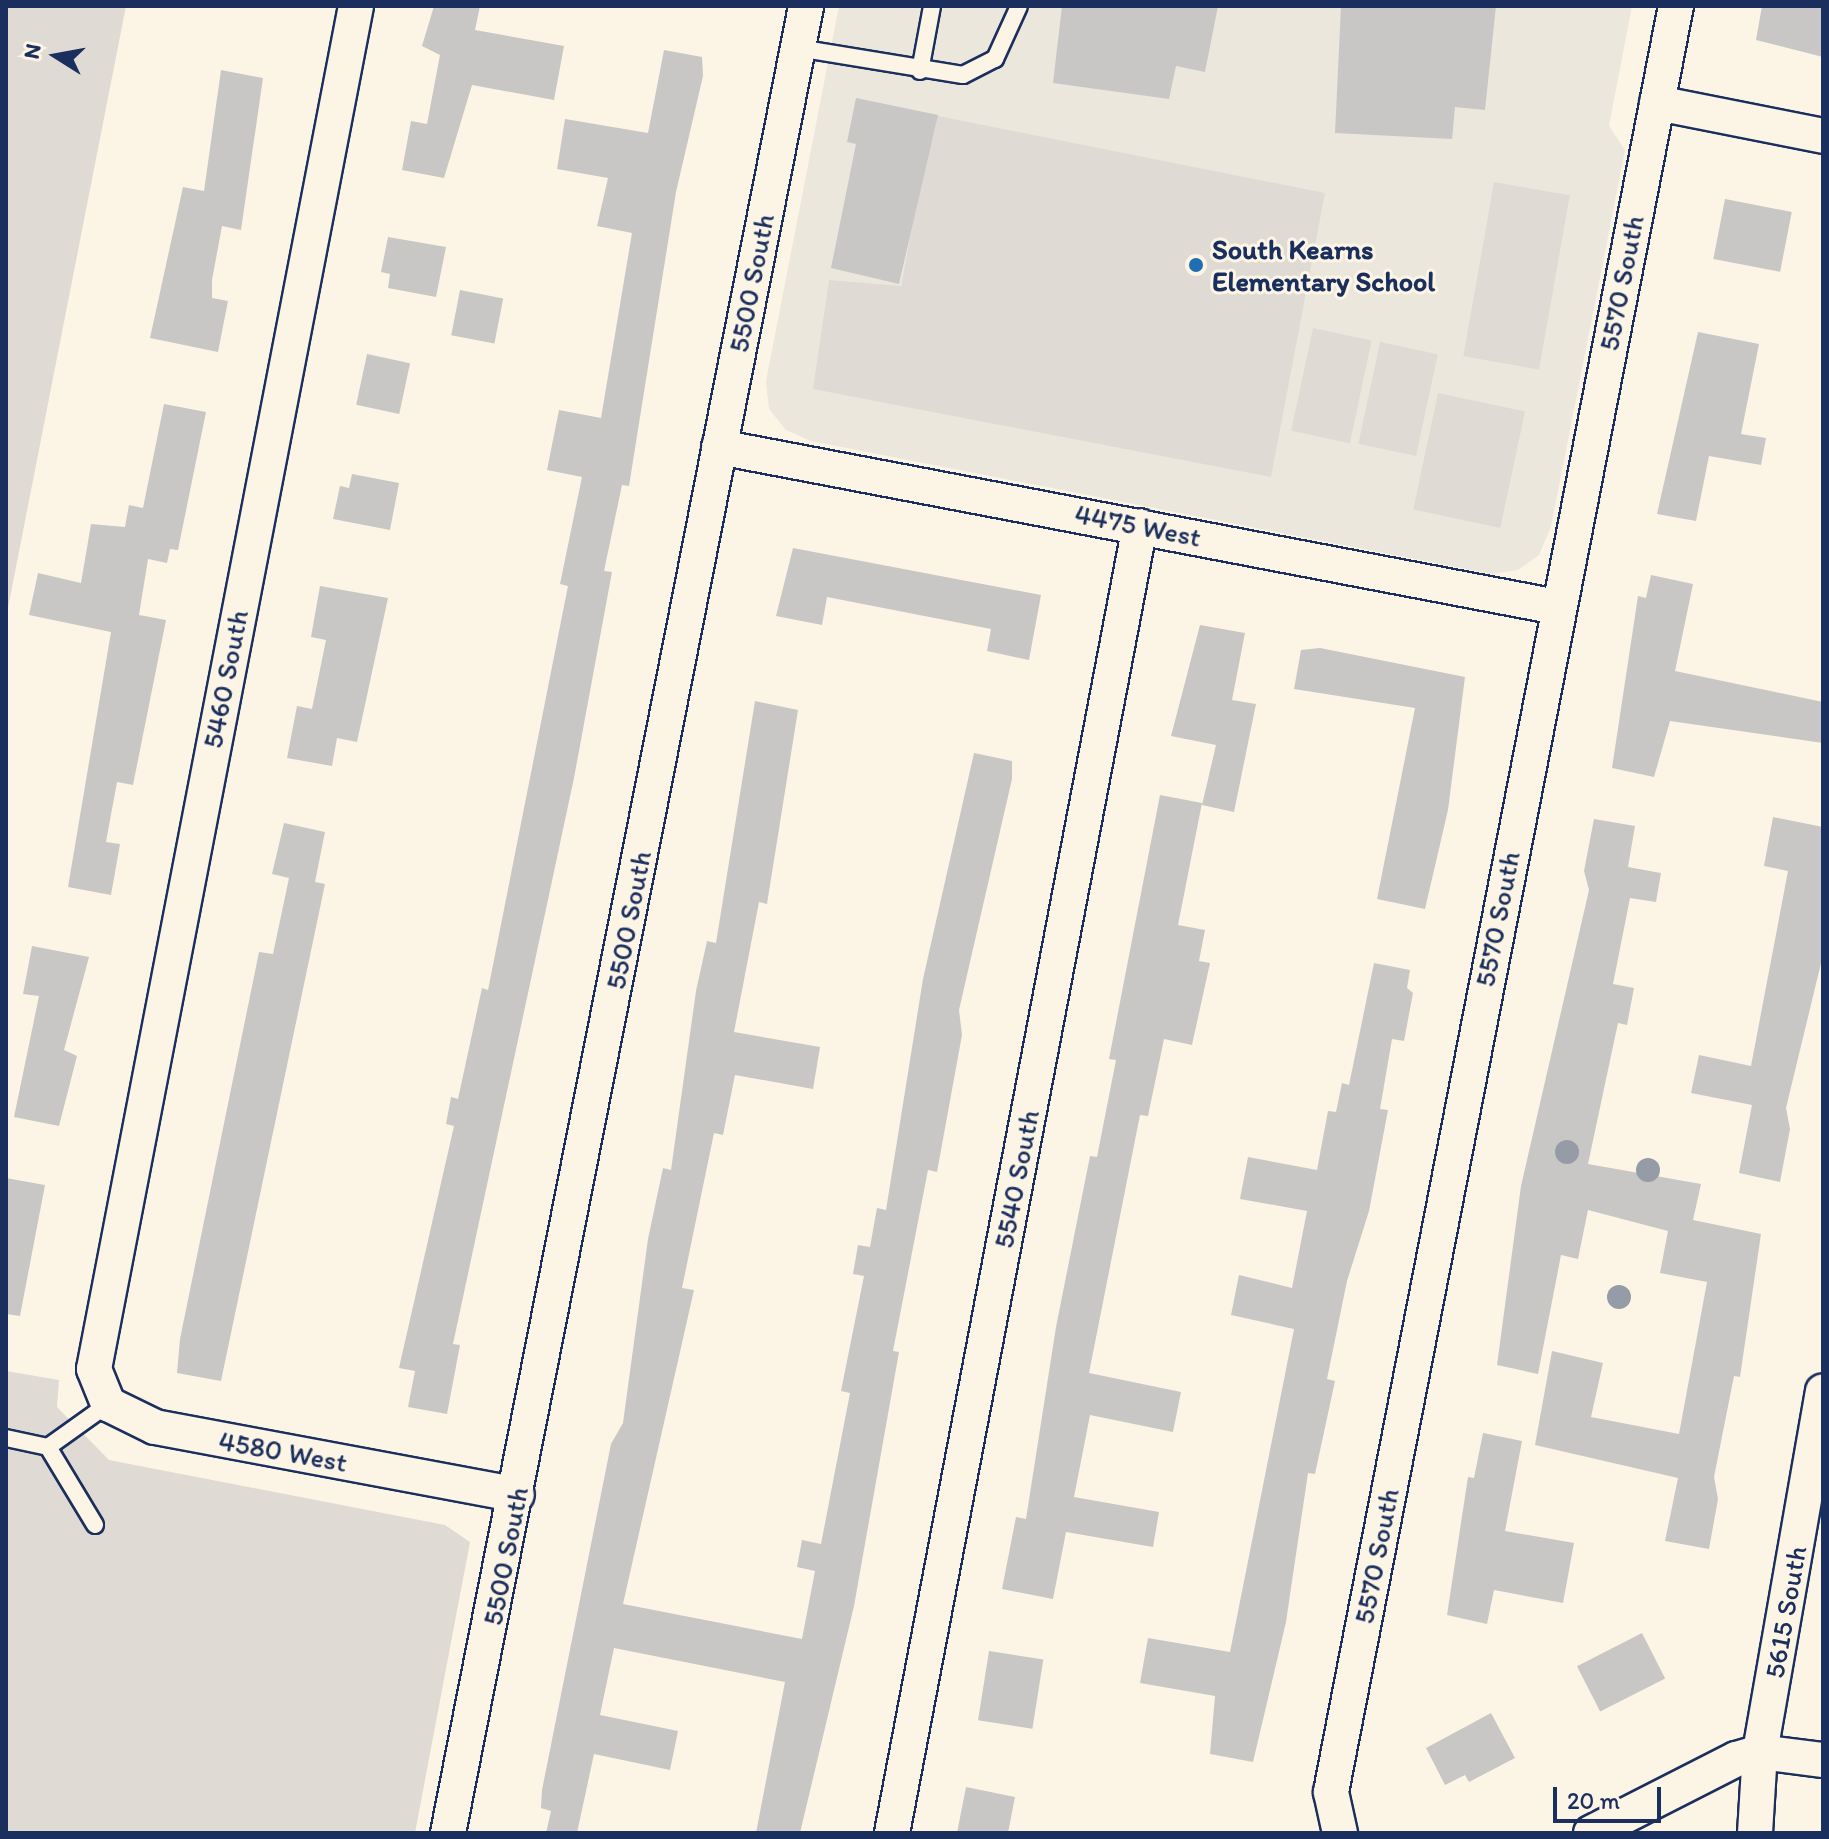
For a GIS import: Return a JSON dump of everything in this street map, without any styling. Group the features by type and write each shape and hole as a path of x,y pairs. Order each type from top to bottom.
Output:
{"street":[{"name":"5460 South","path":"108,1404 97,1386 94,1352 356,6"},
{"name":"5500 South","path":"448,1833 517,1495 806,6"},
{"name":"5570 South","path":"1340,1833 1331,1792 1557,607 1676,6"},
{"path":"1657,103 1823,136"},
{"name":"4475 West","path":"719,447 1557,607"},
{"name":"5540 South","path":"892,1833 1140,526"},
{"name":"5615 South","path":"1755,1833 1760,1752 1823,1391"},
{"name":"4580 West","path":"108,1404 155,1427 517,1495"},
{"path":"1591,1833 1711,1768 1760,1752 1823,1760"}],"lane":[{"path":"920,71 932,6"},
{"path":"798,48 920,71 963,75 995,59 1019,6"},
{"path":"48,1447 108,1404"},
{"path":"6,1438 48,1447 95,1525"}],"shaded area":[{"path":"6,6 126,6 6,618"},
{"name":"South Kearns Elementary School","path":"839,6 1632,6 1609,126 1625,150 1551,527 1539,555 1518,570 1492,574 811,441 786,430 769,409 766,381"},
{"path":"933,115 1325,193 1271,477 813,389 829,280 901,286"},
{"path":"1494,182 1570,195 1539,370 1463,356"},
{"path":"1313,328 1372,340 1350,443 1291,431"},
{"path":"1380,342 1438,354 1416,456 1358,444"},
{"path":"1438,393 1525,412 1500,528 1413,509"},
{"path":"6,1371 59,1380 57,1407 109,1460 445,1525 470,1542 415,1833 6,1833"}],"building":[{"path":"434,6 480,6 475,30 564,46 554,100 472,85 444,178 402,170 411,121 427,124 440,55 422,46"},
{"path":"1062,6 1218,6 1205,72 1176,66 1169,99 1053,83"},
{"path":"1341,6 1496,6 1485,110 1455,107 1452,139 1335,133"},
{"path":"1762,6 1823,6 1823,57 1756,40"},
{"path":"664,50 702,57 703,76 676,192 629,486 622,485 604,571 612,572 574,778 453,1344 460,1345 447,1414 408,1407 415,1371 399,1368 454,1126 446,1124 451,1097 458,1099 482,988 488,990 568,586 560,584 582,477 547,470 559,410 601,418 632,233 597,226 608,178 557,169 565,119 648,133"},
{"path":"221,70 263,78 241,230 222,226 212,280 212,298 228,301 218,352 150,338 183,187 204,191"},
{"path":"856,98 938,115 899,284 831,268 856,144 847,142"},
{"path":"1725,199 1792,212 1780,272 1713,259"},
{"path":"388,237 446,247 436,297 388,288 390,274 381,272"},
{"path":"460,290 503,298 494,344 451,335"},
{"path":"1698,332 1759,344 1741,434 1766,438 1761,465 1709,456 1696,521 1657,514"},
{"path":"367,354 410,363 399,414 356,405"},
{"path":"164,404 206,412 178,550 170,549 167,563 148,559 139,615 166,620 133,785 117,782 106,842 120,844 111,895 68,887 111,632 29,615 38,573 81,583 91,524 125,527 129,505 143,508"},
{"path":"352,474 399,483 390,530 333,519 340,486 349,488"},
{"path":"793,548 1041,595 1029,660 987,651 991,629 827,597 822,625 776,616"},
{"path":"1651,575 1693,584 1675,671 1823,702 1823,743 1670,721 1654,777 1612,768 1638,596 1646,598"},
{"path":"320,586 388,598 357,742 337,738 332,766 287,758 297,706 312,709 326,640 311,637"},
{"path":"1200,625 1245,633 1232,700 1256,704 1234,812 1202,805 1216,745 1171,736"},
{"path":"1320,648 1465,677 1448,810 1425,909 1377,899 1415,708 1294,689 1301,650"},
{"path":"755,701 798,710 767,904 759,902 734,1032 820,1047 813,1089 735,1075 723,1135 714,1133 682,1288 694,1290 623,1604 802,1639 815,1571 797,1567 802,1540 821,1544 850,1393 841,1391 864,1276 853,1274 858,1245 870,1247 877,1208 886,1210 923,979 974,753 1012,761 1012,779 959,1010 962,1035 937,1172 928,1170 893,1351 899,1352 854,1606 800,1833 756,1833 785,1682 614,1648 600,1715 678,1731 670,1770 594,1754 577,1833 546,1833 551,1811 541,1808 542,1790 611,1444 623,1423 648,1239 663,1168 671,1170 696,991 707,941 716,943"},
{"path":"1160,795 1202,803 1178,925 1205,930 1199,961 1210,963 1192,1045 1164,1039 1148,1116 1140,1115 1089,1373 1181,1392 1173,1432 1090,1415 1074,1497 1159,1512 1153,1547 1066,1532 1053,1599 1002,1589 1016,1517 1026,1519 1056,1327 1090,1156 1097,1157 1116,1060 1109,1059"},
{"path":"1773,817 1823,827 1823,955 1786,1108 1790,1129 1780,1182 1739,1173 1752,1105 1691,1093 1699,1055 1751,1066 1788,871 1764,866"},
{"path":"1594,819 1635,826 1628,867 1661,873 1656,902 1630,898 1613,984 1634,988 1627,1025 1618,1023 1588,1164 1701,1184 1693,1220 1761,1234 1740,1377 1734,1376 1714,1477 1718,1499 1709,1549 1665,1541 1678,1478 1535,1445 1552,1351 1603,1363 1591,1417 1679,1434 1707,1282 1660,1273 1668,1231 1588,1210 1578,1259 1561,1255 1538,1374 1497,1365 1521,1186 1589,890 1584,871"},
{"path":"284,823 325,832 315,882 325,884 221,1381 177,1373 180,1339 259,952 273,954 289,878 272,874"},
{"path":"32,946 89,957 64,1050 77,1056 59,1126 14,1117 39,996 23,994"},
{"path":"1374,963 1410,970 1407,988 1413,993 1404,1041 1392,1039 1380,1109 1388,1110 1369,1211 1347,1281 1327,1379 1335,1381 1315,1474 1308,1473 1286,1622 1253,1762 1210,1754 1215,1696 1140,1683 1148,1638 1230,1652 1294,1329 1231,1315 1239,1275 1292,1288 1307,1211 1240,1199 1248,1157 1317,1170 1328,1111 1336,1112 1342,1083 1349,1085"},
{"path":"6,1178 45,1185 20,1316 6,1314"},
{"path":"1483,1433 1522,1441 1505,1531 1574,1543 1563,1603 1494,1590 1487,1624 1447,1615 1468,1477 1474,1478"},
{"path":"1642,1633 1665,1678 1600,1712 1577,1666"},
{"path":"989,1651 1043,1660 1032,1729 978,1720"},
{"path":"1491,1713 1515,1758 1469,1782 1465,1775 1445,1785 1426,1748"},
{"path":"966,1787 1015,1797 1008,1833 957,1833"}],"place":[{"name":"South Kearns Elementary School","path":"1196,265"}]}
